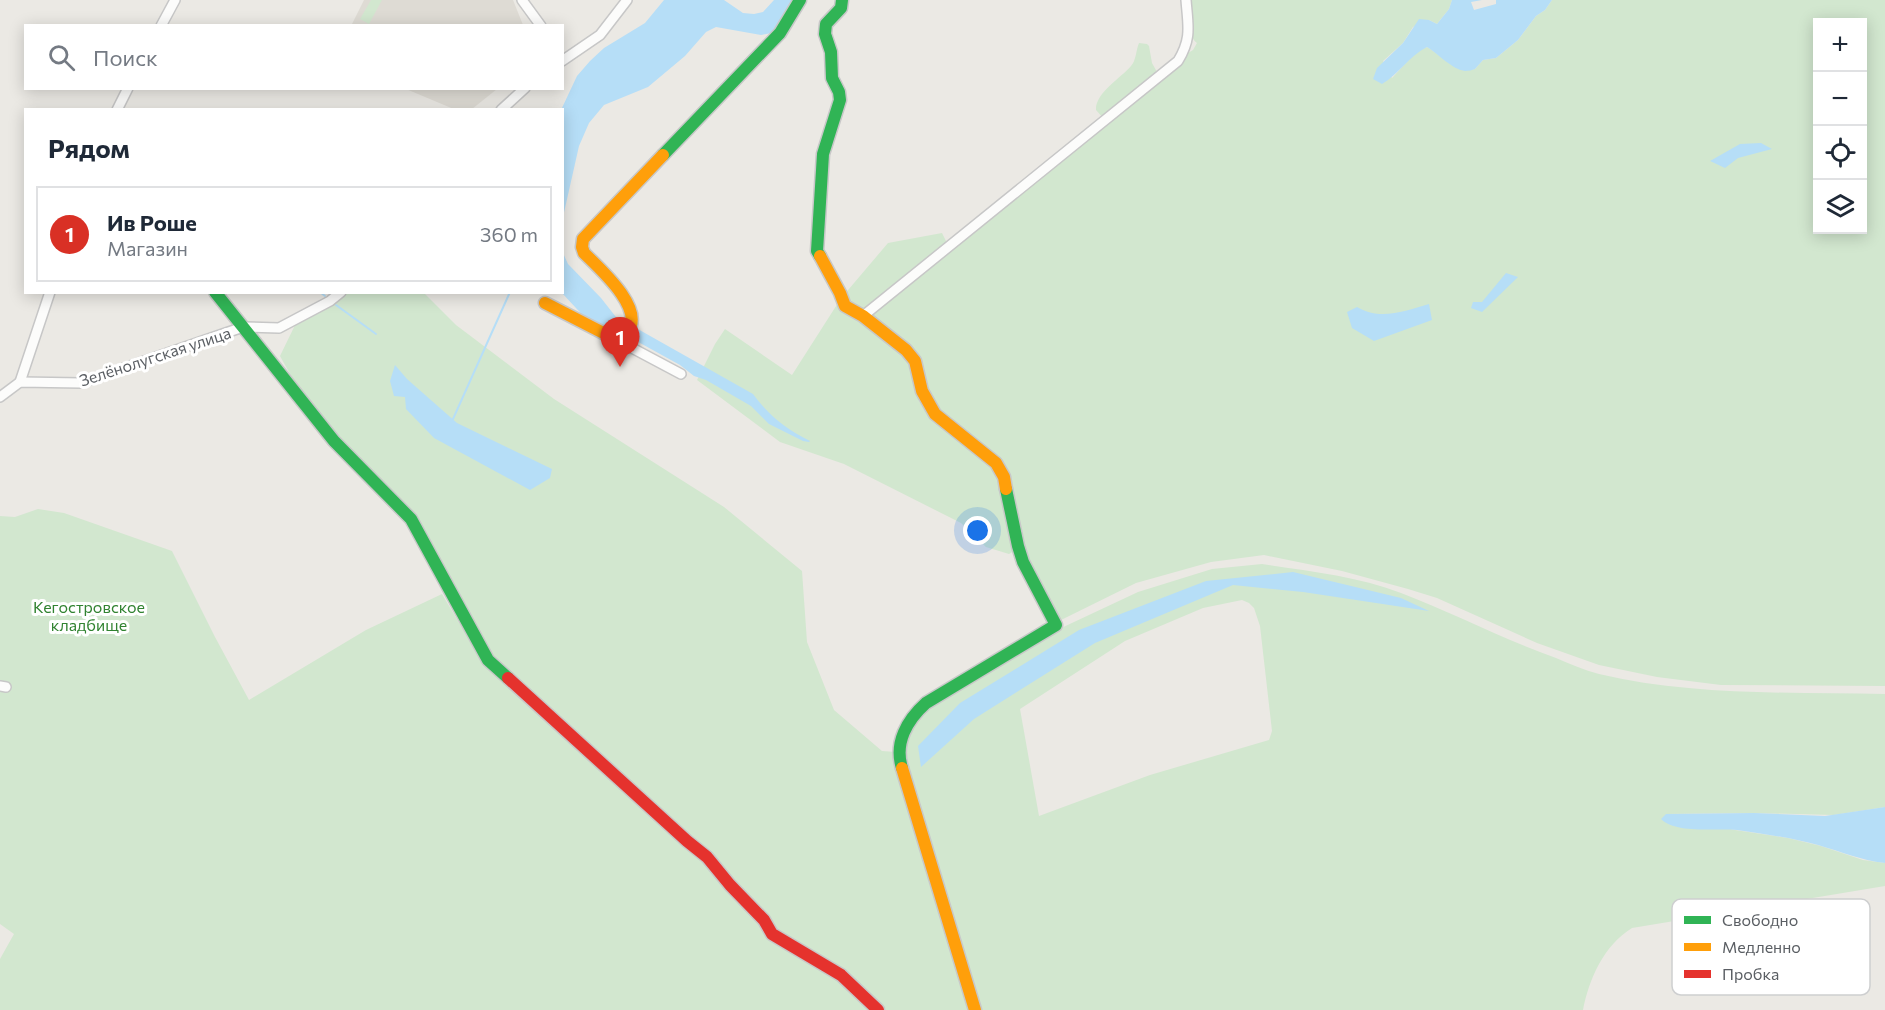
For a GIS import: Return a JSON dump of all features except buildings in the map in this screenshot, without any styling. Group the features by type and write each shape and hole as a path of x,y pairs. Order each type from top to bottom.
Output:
{"street":[{"path":"162,24 175,0"},
{"path":"522,0 540,24"},
{"path":"565,56 600,35 627,0"},
{"path":"616,340 625,336 632,324 632,312 622,294 584,253 583,239 780,33 800,0"},
{"path":"842,0 841,8 826,24 825,34 831,52 832,78 840,100 823,154 817,251 840,292 844,306 863,316 906,350 915,361 922,391 935,414 996,462 1004,477 1023,562 1056,625 926,703 918,710 901,739 899,758 975,1010"},
{"path":"863,316 1178,61 1187,44 1189,31 1186,0"},
{"path":"118,108 127,90"},
{"path":"503,108 523,90"},
{"path":"0,398 20,382 49,294"},
{"path":"218,294 334,441 411,519 488,660 707,857 764,920 772,934 841,975 878,1010"},
{"path":"243,327 279,328 330,301 339,294"},
{"path":"544,303 681,374"},
{"name":"Зелёнолугская улица","path":"20,382 81,383 243,327"}],"shaded area":[{"path":"364,0 513,0 523,24 352,24"},
{"path":"408,90 496,90 473,108 451,108"}],"green space":[{"path":"371,0 382,0 369,24 360,19"},
{"path":"1187,0 1452,0 1449,9 1437,24 1429,20 1413,27 1403,43 1383,61 1392,78 1416,52 1427,47 1455,66 1475,69 1483,60 1496,58 1518,40 1536,16 1545,10 1552,0 1885,0 1885,686 1721,685 1657,677 1599,665 1537,643 1437,598 1342,571 1264,555 1211,562 1136,583 1059,621 1026,562 1004,469 934,412 907,347 843,296 888,243 942,233 948,245 1104,119 1096,110 1097,104 1104,92 1133,64 1139,43 1149,46 1152,63 1157,72 1193,50 1197,43 1190,29"},
{"path":"346,294 425,294 456,325 554,399 724,507 802,571 807,642 834,710 882,751 896,752 971,1010 881,1010 779,936 750,899 491,658 412,514 337,439 290,374 280,356 297,321 330,305"},
{"path":"838,303 901,354 912,369 919,401 928,415 985,458 998,473 1014,551 1009,554 986,547 961,523 844,464 780,442 697,380 725,329 792,375"},
{"name":"Кегостровское кладбище","path":"38,509 64,513 172,551 249,700 366,630 442,594 482,661 705,859 749,909 839,977 875,1010 0,1010 0,959 14,934 0,924 0,516 15,517"},
{"path":"1262,564 1332,575 1384,587 1517,643 1599,674 1634,681 1705,689 1777,693 1885,694 1885,807 1834,815 1666,814 1735,830 1788,838 1863,860 1885,863 1885,886 1807,899 1672,899 1672,921 1632,928 1613,944 1594,975 1583,1010 977,1010 905,765 905,741 920,713 1057,630 1138,592 1212,569","holes":["1242,600 1254,608 1260,626 1272,731 1269,740 1150,775 1039,816 1020,709 1125,641 1203,608"]}],"water":[{"path":"664,0 724,0 743,13 754,14 763,12 774,0 796,0 772,33 761,35 716,27 706,32 685,56 648,87 604,105 589,123 579,146 564,213 564,108 562,108 577,76 590,61 604,48 645,23"},
{"path":"1452,0 1482,0 1471,2 1474,10 1496,4 1496,0 1552,0 1545,10 1536,16 1518,40 1496,58 1483,60 1475,69 1460,70 1427,47 1382,84 1373,79 1377,68 1403,43 1419,19 1437,24 1449,9"},
{"path":"1761,143 1772,149 1738,158 1725,168 1710,161 1740,144"},
{"path":"564,255 568,264 601,298 623,326 616,333 589,322 563,294"},
{"path":"1506,273 1518,277 1482,312 1471,308 1473,302 1482,302"},
{"path":"1429,304 1432,320 1374,341 1352,328 1347,312 1357,307 1384,314 1402,312"},
{"path":"636,328 753,394 778,421 810,441 803,441 769,424 751,406 706,380 694,376 680,365 631,338"},
{"path":"395,365 407,379 457,423 552,469 550,478 530,490 434,438 406,409 405,397 394,396 390,381"},
{"path":"1293,572 1401,598 1429,611 1303,592 1233,585 1095,643 974,719 921,767 918,746 960,703 1079,630 1206,581"},
{"path":"1885,807 1885,863 1788,838 1737,830 1686,829 1668,824 1661,819 1666,814 1754,813 1825,816"}],"waterway":[{"path":"453,419 509,294"},
{"path":"336,305 376,334"}],"traffic: fast":[{"path":"663,155 780,33 800,0"},
{"path":"820,256 817,251 823,154 840,100 832,78 831,52 825,34 826,24 841,8 842,0"},
{"path":"217,294 334,441 411,519 488,660 508,678"},
{"path":"902,768 900,750 904,732 913,717 926,703 1056,625 1023,562 1006,489"}],"traffic: slow":[{"path":"545,303 617,340 628,331 632,322 626,300 609,278 584,253 583,239 663,155"},
{"path":"820,256 845,306 863,316 906,350 915,361 922,391 935,414 996,463 1004,477 1006,489"},
{"path":"902,768 975,1010"}],"traffic: jam":[{"path":"508,678 707,857 764,920 772,934 841,975 878,1010"}],"place":[{"name":"Ив Роше","path":"620,367"}]}
